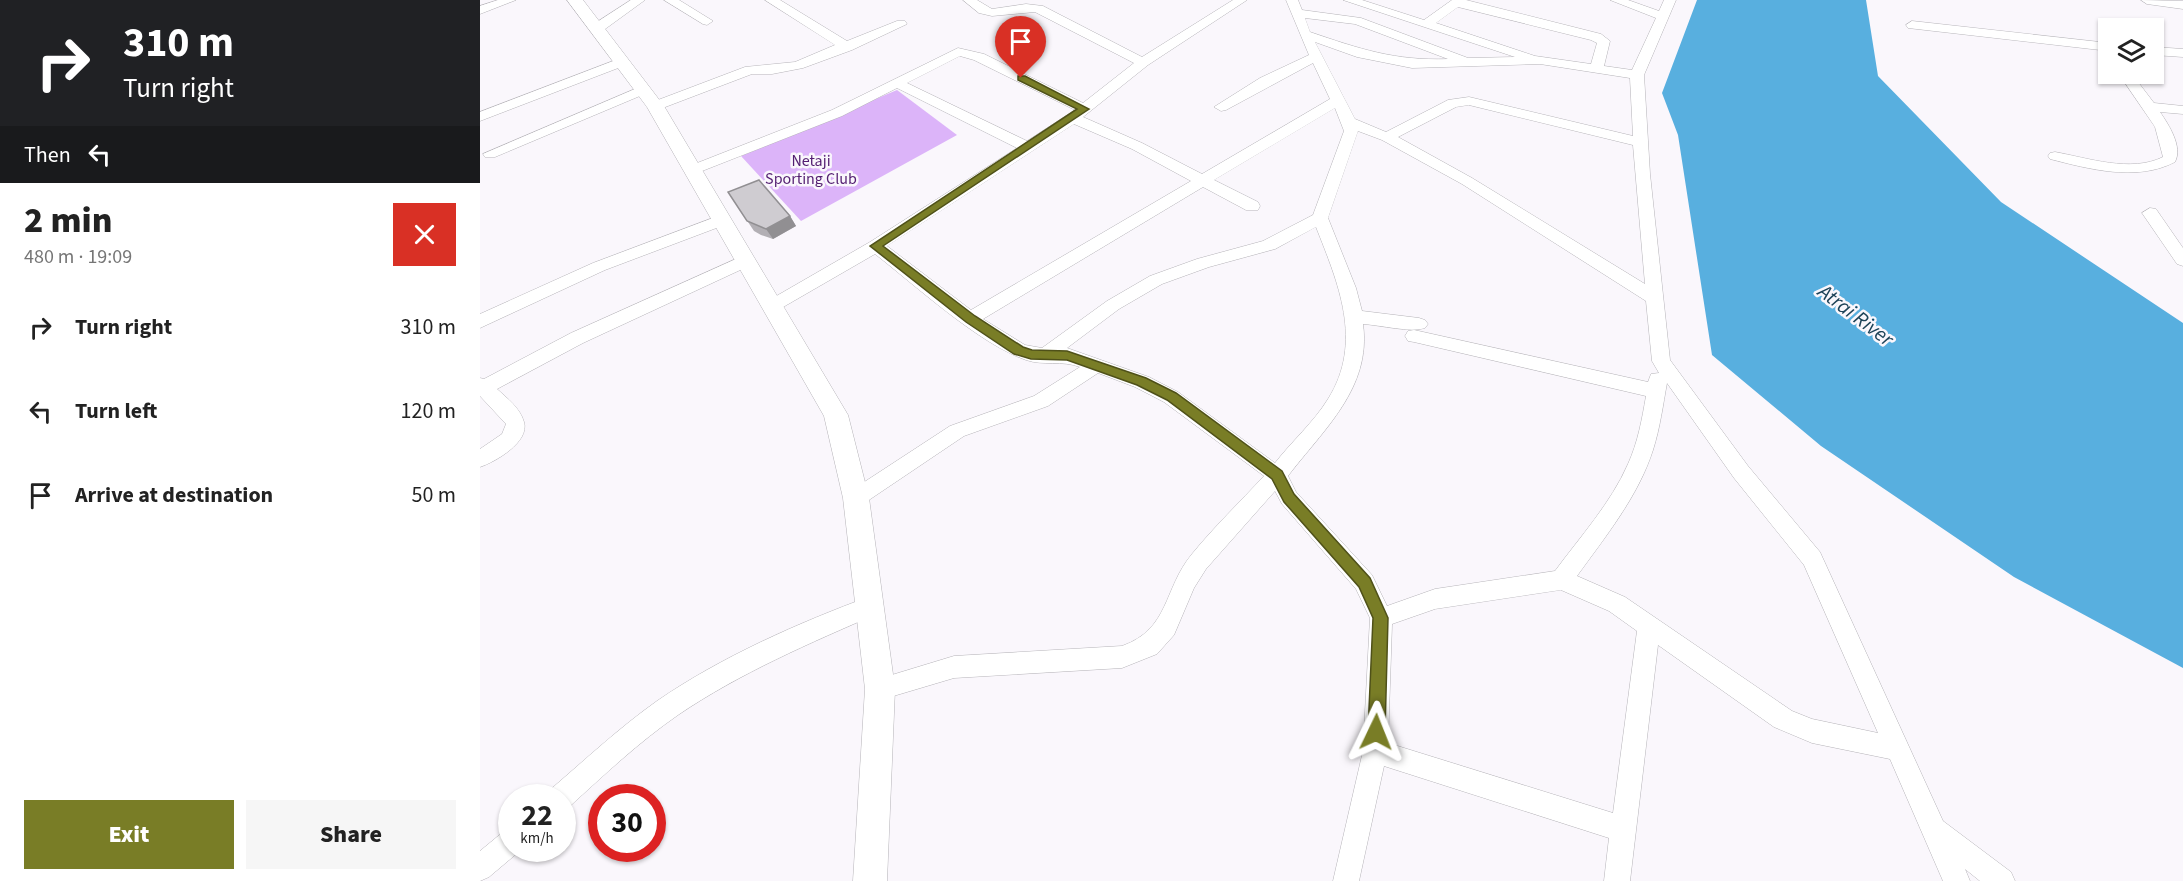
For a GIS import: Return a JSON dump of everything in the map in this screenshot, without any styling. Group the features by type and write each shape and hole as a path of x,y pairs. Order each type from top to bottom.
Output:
{"street":[{"path":"480,10 510,0"},
{"path":"575,0 649,98 837,415 856,498 880,689 870,881"},
{"path":"596,29 639,0"},
{"path":"670,0 707,21"},
{"path":"771,0 847,47"},
{"path":"969,0 985,11 994,12 1030,6 1039,9 1143,62"},
{"path":"772,306 876,246 1078,114 1143,62 1242,0"},
{"path":"1349,0 1540,60 1637,75"},
{"path":"1496,11 1504,0"},
{"path":"1616,0 1662,16"},
{"path":"1561,580 1599,528 1634,472 1647,439 1661,361 1642,174 1637,75 1670,0"},
{"path":"2147,0 2183,5"},
{"path":"1425,25 1458,1 1604,41 1597,68"},
{"path":"880,689 954,667 1122,657 1149,647 1166,628 1185,583 1198,562 1277,475 1335,404 1357,351 1355,317 1349,292 1320,218 1351,131 1349,122 1294,7"},
{"path":"1294,7 1357,21 1472,63"},
{"path":"490,154 649,98 750,70 785,68 847,47 901,24"},
{"path":"1912,26 2098,48"},
{"path":"1305,34 1390,61 1412,64 1540,60"},
{"path":"692,170 837,113 958,52 979,57 1078,114 1252,206"},
{"path":"2164,52 2183,53"},
{"path":"1221,107 1316,56"},
{"path":"480,117 621,62"},
{"path":"897,83 1027,147"},
{"path":"2055,156 2136,168 2163,165 2170,159 2171,153 2150,107 2133,84"},
{"path":"970,319 1338,100"},
{"path":"1387,137 1453,103 1469,101 1642,143"},
{"path":"2150,107 2183,110"},
{"path":"1349,122 1387,137 1467,181 1654,298"},
{"path":"2150,213 2182,256"},
{"path":"1046,355 1113,305 1156,280 1203,263 1269,245 1320,218"},
{"path":"480,322 532,294 589,269 721,220"},
{"path":"876,246 970,319 1019,350 1031,355 1067,355 1142,382 1171,397 1277,475 1289,498 1364,582 1381,618 1376,751 1346,881"},
{"path":"480,459 509,439 518,426 515,417 481,386 577,338 745,261"},
{"path":"1355,317 1391,319 1416,330 1655,391"},
{"path":"1661,361 1741,472 1812,559 1957,881"},
{"path":"856,498 957,431 1041,401 1097,365"},
{"path":"1381,618 1435,599 1561,580 1592,591 1649,626 1783,719 1812,731 1899,749"},
{"path":"576,784 628,738 684,698 785,643 871,606"},
{"path":"1617,881 1649,626"},
{"path":"1376,751 1623,829"},
{"path":"1935,829 2002,881"},
{"path":"480,868 498,853"}],"green space":[{"name":"Netaji Sporting Club","path":"897,90 957,135 801,221 741,156"}],"water":[{"name":"Atrai River","path":"1697,0 1866,0 1878,76 2001,202 2183,323 2183,668 2014,577 1821,446 1712,355 1678,135 1662,93"}],"building":[{"name":"Netaji Sporting Club","path":"759,180 790,216 766,229 747,221 728,192"}],"route":[{"path":"1021,78 1084,109 876,246 970,319 1019,350 1031,355 1067,355 1142,382 1171,397 1277,475 1289,498 1364,582 1381,618 1376,732"}]}
